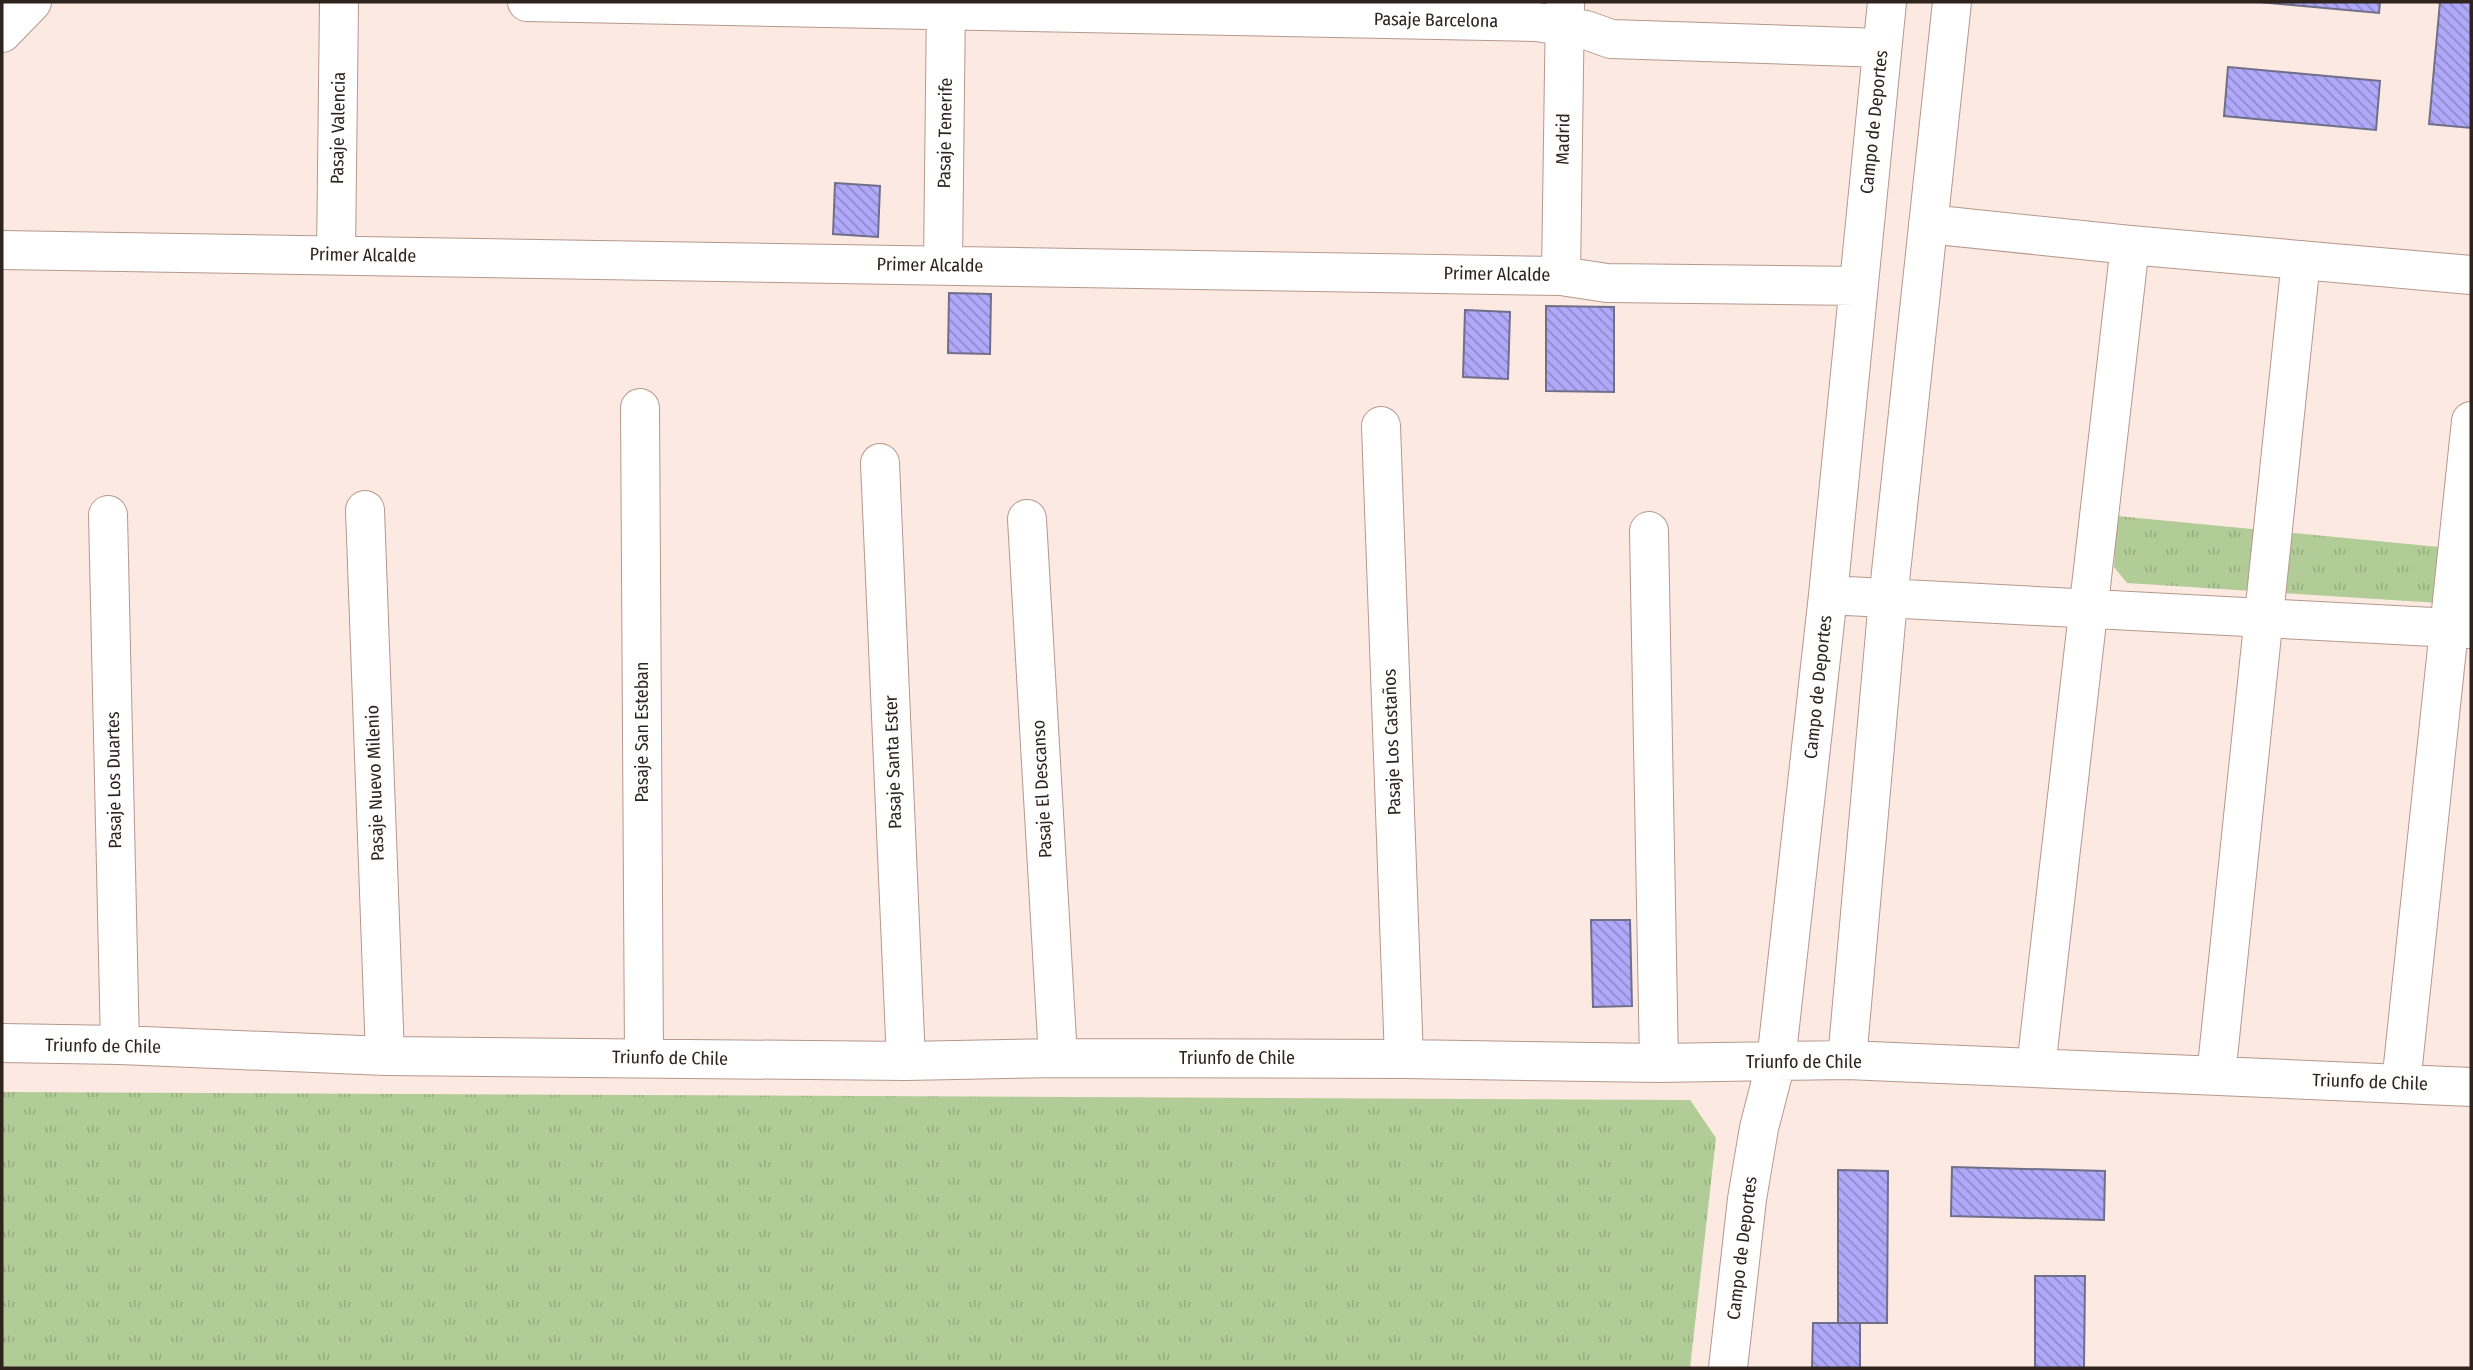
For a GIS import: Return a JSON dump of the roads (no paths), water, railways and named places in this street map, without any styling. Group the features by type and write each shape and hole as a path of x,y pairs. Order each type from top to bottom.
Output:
{"street":[{"path":"2,33 32,2"},
{"name":"Pasaje Valencia","path":"336,255 339,2"},
{"name":"Pasaje Barcelona","path":"527,2 946,5 1536,22 1565,15 1586,30 1611,39 1882,48"},
{"name":"Campo de Deportes","path":"1728,1368 1747,1199 1759,1128 1776,1062 1828,596 1887,2"},
{"path":"1847,1060 1888,600 1952,2"},
{"name":"Pasaje Tenerife","path":"943,265 946,5"},
{"name":"Madrid","path":"1561,276 1565,15"},
{"path":"1928,223 2130,245 2471,275"},
{"path":"2036,1068 2130,245"},
{"name":"Primer Alcalde","path":"2,250 1561,276 1607,284 1857,286"},
{"path":"2216,1076 2301,260"},
{"name":"Pasaje San Esteban","path":"640,408 644,1057"},
{"path":"2401,1084 2460,628 2471,421"},
{"name":"Pasaje Los Castaños","path":"1381,426 1404,1059"},
{"name":"Pasaje Santa Ester","path":"880,463 906,1060"},
{"name":"Pasaje Nuevo Milenio","path":"365,510 385,1056"},
{"name":"Pasaje Los Duartes","path":"108,515 120,1045"},
{"name":"Pasaje El Descanso","path":"1027,520 1058,1058"},
{"path":"1649,531 1659,1063"},
{"path":"1828,596 2460,628"},
{"name":"Triunfo de Chile","path":"2,1043 385,1056 906,1060 1404,1059 1659,1063 1847,1060 2471,1087"}]}
